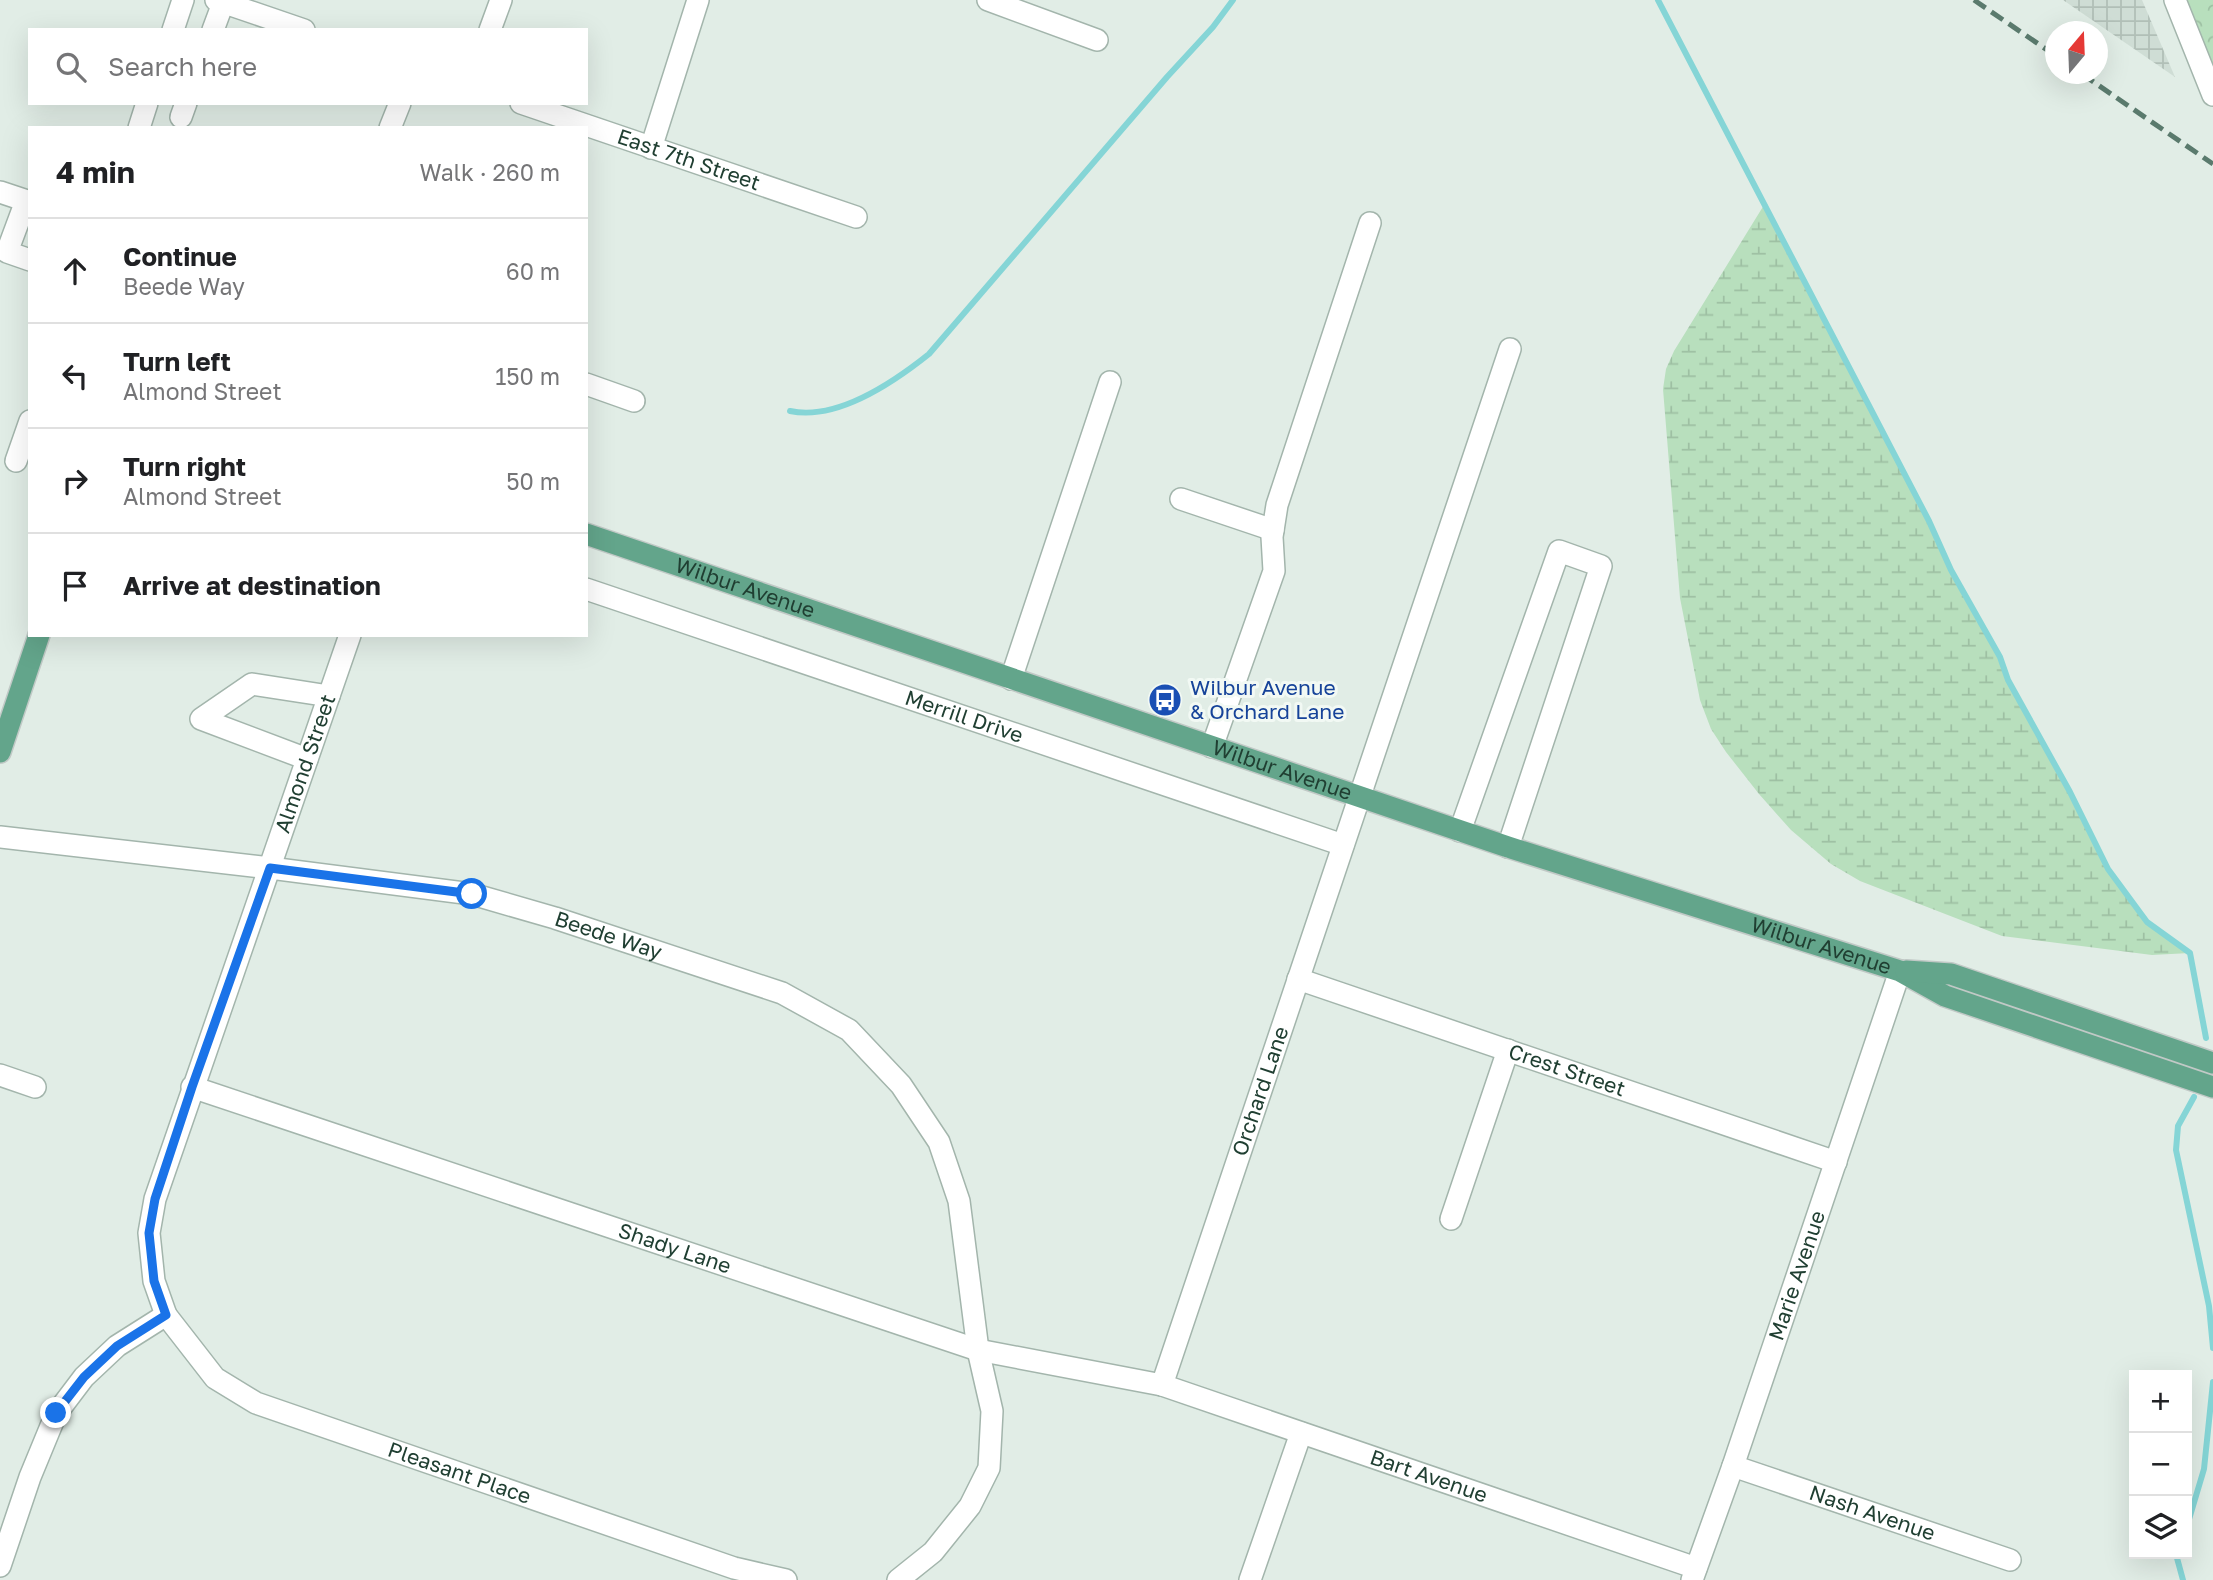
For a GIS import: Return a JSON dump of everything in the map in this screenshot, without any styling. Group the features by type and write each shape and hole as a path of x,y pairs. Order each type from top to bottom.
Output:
{"main road":[{"name":"Wilbur Avenue","path":"588,535 1508,847 1900,971 1945,996 2213,1087"},
{"path":"0,752 4,729 38,637"},
{"name":"Wilbur Avenue","path":"1900,971 1951,974 2213,1063"}],"street":[{"path":"174,28 183,0"},
{"path":"491,28 501,0"},
{"path":"651,148 698,0"},
{"path":"988,0 1097,40"},
{"path":"2175,0 2213,95"},
{"path":"213,28 219,1 297,28"},
{"path":"140,126 146,105"},
{"path":"391,126 399,105"},
{"name":"East 7th Street","path":"527,105 587,126"},
{"name":"East 7th Street","path":"588,126 856,217"},
{"path":"0,192 28,202 7,252 28,259"},
{"path":"1212,747 1274,571 1273,530 1277,505 1370,223"},
{"name":"Orchard Lane","path":"1162,1385 1510,349"},
{"path":"1012,679 1110,382"},
{"path":"588,385 634,401"},
{"path":"15,461 28,426"},
{"path":"1181,499 1273,530"},
{"path":"1460,831 1559,551 1601,565 1508,847"},
{"name":"Merrill Drive","path":"588,590 1343,845"},
{"name":"Almond Street","path":"166,1315 154,1281 149,1233 155,1199 348,637"},
{"path":"307,759 201,719 252,684 329,696"},
{"name":"Beede Way","path":"0,837 472,894 555,918 782,993 849,1030 901,1085 939,1142 959,1201 978,1350 992,1411 989,1468 970,1506 933,1552 897,1580"},
{"name":"Marie Avenue","path":"1694,1574 1900,971"},
{"name":"Crest Street","path":"1298,979 1836,1162"},
{"path":"1451,1219 1507,1050"},
{"path":"0,1075 35,1087"},
{"name":"Shady Lane","path":"192,1087 978,1350 1162,1385"},
{"path":"0,1566 30,1477 56,1413 84,1377 117,1346 166,1315"},
{"name":"Pleasant Place","path":"166,1315 215,1378 256,1403 734,1568 786,1580"},
{"name":"Bart Avenue","path":"1162,1385 1694,1574"},
{"path":"1250,1580 1301,1433"},
{"name":"Nash Avenue","path":"1733,1466 2010,1560"}],"shaded area":[{"path":"2063,0 2142,0 2175,77 2108,31 2108,21 2094,21"}],"green space":[{"path":"2175,0 2213,0 2213,95"},
{"path":"1764,205 2108,869 2147,922 2190,953 2152,955 2002,936 1860,881 1831,864 1791,830 1759,794 1711,729 1700,700 1680,598 1663,389 1666,369 1674,351"}],"waterway":[{"path":"790,411 808,413 845,405 882,387 929,354 1213,27 1233,0"},
{"path":"1658,0 2108,869 2147,922 2190,953 2206,1038"},
{"path":"2194,1097 2178,1126 2176,1150 2209,1306 2213,1348"},
{"path":"2192,1509 2204,1469 2213,1382"},
{"path":"2177,1559 2183,1580"}],"railway":[{"path":"1974,0 2045,48"},
{"path":"2097,84 2213,164"}],"place":[{"name":"Wilbur Avenue & Orchard Lane","path":"1165,700"}],"route":[{"path":"56,1413 84,1377 117,1346 166,1315 154,1281 149,1233 155,1199 270,868 472,894"}]}
